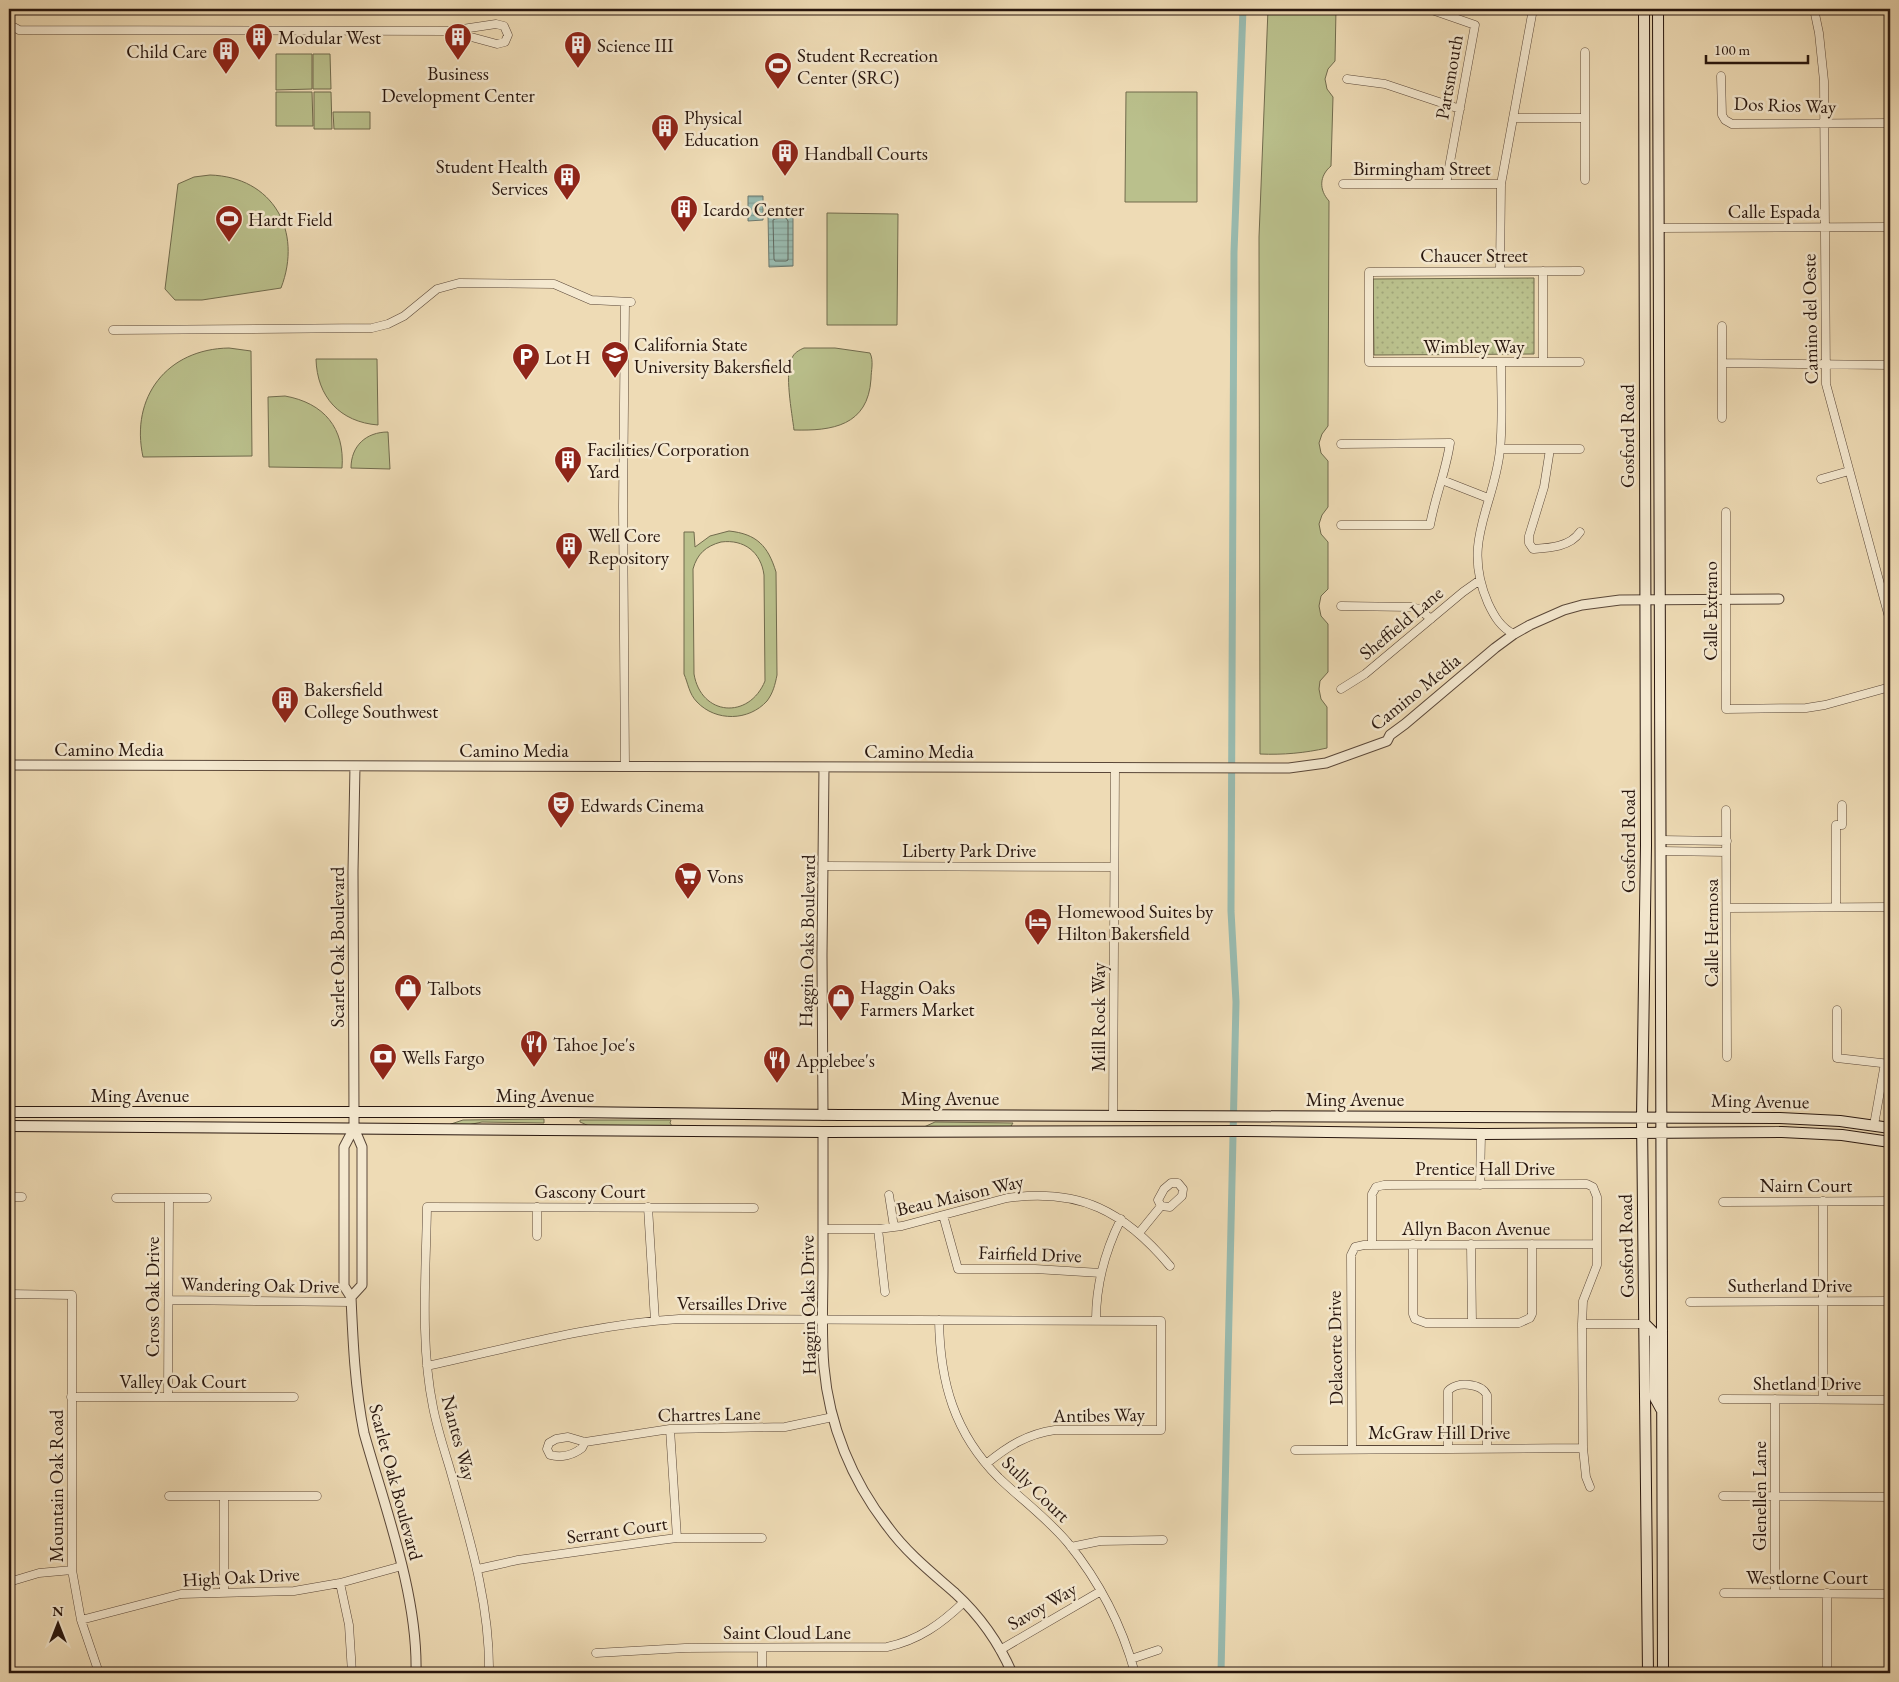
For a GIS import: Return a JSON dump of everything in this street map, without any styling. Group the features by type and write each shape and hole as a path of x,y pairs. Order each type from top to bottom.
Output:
{"main road":[{"name":"Gosford Road","path":"1644,9 1646,846 1642,1118 1648,1673"},
{"name":"Gosford Road","path":"1658,9 1658,598 1661,840 1663,1673"},
{"name":"Ming Avenue","path":"9,1112 570,1112 823,1115 1804,1119 1890,1128"},
{"path":"1052,1132 1102,1125 1113,1116"},
{"name":"Ming Avenue","path":"9,1126 823,1132 1806,1133 1890,1142"},
{"path":"1645,1324 1655,1334 1655,1398 1663,1412"}],"street":[{"path":"10,9 10,25 18,30 448,31 500,24 506,28 508,35 505,42 497,44 448,31"},
{"name":"Partsmouth","path":"1429,9 1475,25 1446,184"},
{"path":"1500,271 1501,184 1533,9"},
{"name":"Camino del Oeste","path":"1814,9 1823,57 1827,394 1890,621"},
{"path":"1585,52 1586,180"},
{"name":"Dos Rios Way","path":"1721,76 1722,115 1725,120 1732,124 1890,123"},
{"path":"1347,79 1385,84 1460,109"},
{"path":"1513,118 1585,118"},
{"name":"Birmingham Street","path":"1343,184 1501,184"},
{"name":"Calle Espada","path":"1658,228 1890,227"},
{"path":"1542,271 1543,362"},
{"name":"Chaucer Street","path":"1369,362 1369,272 1580,271"},
{"path":"113,330 372,328 388,324 404,316 437,289 459,283 554,284 591,300 628,302 623,496 625,767"},
{"path":"1722,326 1722,418"},
{"name":"Wimbley Way","path":"1369,362 1580,362"},
{"path":"1501,362 1498,467 1480,527 1477,558 1484,594 1505,630 1514,634"},
{"path":"1722,363 1890,365"},
{"path":"1341,444 1450,443 1448,459 1436,497 1430,525 1341,525"},
{"path":"1500,449 1580,449"},
{"path":"1550,449 1544,488 1532,525 1529,543 1533,549 1548,548 1576,538 1580,532"},
{"path":"1821,479 1849,471"},
{"path":"1442,480 1488,498"},
{"name":"Calle Extrano","path":"1726,512 1726,709 1806,708 1825,705 1890,687"},
{"name":"Sheffield Lane","path":"1341,689 1365,674 1431,618 1480,580"},
{"name":"Camino Media","path":"9,764 1274,769 1308,766 1340,758 1386,741 1390,735 1495,648 1514,634 1547,617 1582,605 1601,602 1658,598 1779,599"},
{"path":"1341,606 1411,607 1419,609 1431,618"},
{"name":"Scarlet Oak Boulevard","path":"351,1300 362,1285 362,1147 354,1128 353,871 355,766"},
{"name":"Haggin Oaks Boulevard","path":"823,1115 824,767"},
{"name":"Mill Rock Way","path":"1113,1116 1115,768"},
{"path":"1836,907 1836,825 1842,825 1842,805"},
{"name":"Calle Hermosa","path":"1726,810 1727,1057"},
{"path":"1661,840 1726,841"},
{"path":"1661,851 1726,852"},
{"name":"Liberty Park Drive","path":"824,866 1114,867"},
{"path":"1727,908 1890,907"},
{"path":"1837,1010 1837,1058 1887,1063 1874,1125"},
{"name":"Haggin Oaks Drive","path":"823,1115 822,1320 824,1369 833,1417 851,1466 868,1499 881,1518 908,1552 964,1602 988,1632 1012,1673"},
{"name":"Scarlet Oak Boulevard","path":"354,1128 344,1147 344,1286 351,1300 355,1381 359,1407 364,1432 402,1566 412,1615 416,1673"},
{"path":"1480,1185 1481,1134"},
{"name":"Prentice Hall Drive","path":"1372,1244 1372,1194 1376,1187 1384,1185 1587,1184 1593,1187 1597,1197 1597,1244"},
{"path":"889,1195 894,1227"},
{"name":"Beau Maison Way","path":"823,1229 878,1229 894,1227 1006,1198 1042,1195 1092,1204 1120,1219 1139,1233 1170,1266"},
{"path":"9,1198 22,1198"},
{"path":"116,1198 207,1198"},
{"name":"Cross Oak Drive","path":"168,1397 169,1198"},
{"name":"Nairn Court","path":"1723,1202 1890,1201"},
{"path":"1823,1202 1823,1399"},
{"path":"1139,1233 1162,1206"},
{"name":"Gascony Court","path":"426,1207 754,1208"},
{"name":"Nantes Way","path":"426,1207 427,1366 434,1410 478,1569 486,1618 489,1673"},
{"path":"537,1207 537,1236"},
{"path":"648,1207 655,1321"},
{"name":"Fairfield Drive","path":"943,1215 958,1268 1101,1272"},
{"path":"1096,1320 1101,1272 1112,1236 1120,1219"},
{"path":"878,1229 885,1292"},
{"name":"Allyn Bacon Avenue","path":"1355,1247 1372,1244 1597,1244"},
{"path":"1413,1244 1413,1314 1415,1319 1426,1323 1519,1323 1530,1318 1532,1314 1532,1244"},
{"path":"1471,1244 1472,1323"},
{"path":"1590,1487 1586,1477 1583,1448 1582,1324 1583,1301 1597,1265 1597,1244"},
{"name":"Delacorte Drive","path":"1352,1449 1350,1254 1355,1247"},
{"name":"Mountain Oak Road","path":"9,1294 72,1295 72,1570 81,1620 99,1673"},
{"name":"Wandering Oak Drive","path":"169,1300 351,1300"},
{"name":"Sutherland Drive","path":"1690,1302 1890,1301"},
{"name":"Sully Court","path":"939,1320 941,1362 948,1396 962,1427 986,1464 1044,1518 1071,1547 1101,1591 1119,1628 1135,1673"},
{"name":"Versailles Drive","path":"427,1366 606,1327 655,1321 1161,1321 1160,1430"},
{"path":"1582,1324 1645,1324"},
{"path":"1448,1449 1448,1391 1454,1386 1476,1385 1485,1390 1487,1395 1487,1448"},
{"name":"Valley Oak Court","path":"72,1397 294,1397"},
{"name":"Shetland Drive","path":"1723,1399 1890,1400"},
{"name":"Glenellen Lane","path":"1775,1399 1775,1593"},
{"name":"Chartres Lane","path":"585,1442 670,1429 786,1427 833,1417"},
{"path":"670,1429 677,1538"},
{"name":"Antibes Way","path":"986,1464 1016,1442 1041,1432 1054,1430 1160,1430"},
{"name":"McGraw Hill Drive","path":"1296,1450 1583,1448"},
{"path":"169,1496 317,1496"},
{"path":"224,1496 224,1593"},
{"path":"1724,1496 1890,1497"},
{"name":"Serrant Court","path":"478,1569 518,1560 677,1538 762,1538"},
{"path":"1071,1547 1100,1541 1163,1540"},
{"name":"High Oak Drive","path":"81,1620 181,1594 294,1591 340,1583 402,1566"},
{"path":"9,1582 39,1573 72,1570"},
{"path":"340,1583 349,1625 352,1673"},
{"name":"Savoy Way","path":"1000,1650 1101,1591"},
{"path":"1827,1592 1827,1673"},
{"name":"Westlorne Court","path":"1724,1593 1827,1592 1890,1594"},
{"name":"Saint Cloud Lane","path":"596,1653 685,1648 871,1648 899,1644 922,1636 964,1602"},
{"path":"762,1648 762,1673"},
{"path":"1131,1659 1158,1650"}],"green space":[{"path":"1268,9 1336,9 1335,61 1328,69 1325,79 1327,89 1333,97 1331,166 1322,179 1323,192 1329,201 1328,426 1322,434 1319,443 1321,453 1328,461 1328,507 1322,515 1319,524 1321,534 1328,542 1328,589 1321,596 1319,606 1321,616 1328,624 1328,672 1320,681 1319,689 1321,699 1327,707 1327,748 1277,754 1260,754 1259,237"},
{"path":"276,54 312,54 312,89 276,90"},
{"path":"313,54 330,54 331,89 313,89"},
{"path":"276,92 312,92 313,126 276,126"},
{"path":"314,92 331,92 332,129 314,129"},
{"path":"1126,92 1197,92 1197,202 1125,202"},
{"path":"333,112 370,112 370,129 334,129"},
{"name":"Hardt Field","path":"210,175 232,178 251,185 266,197 277,211 285,228 288,247 287,267 281,288 202,300 175,300 165,289 178,184 194,177"},
{"path":"827,213 898,214 897,325 827,325"},
{"path":"1534,278 1534,354 1374,355 1373,279"},
{"path":"229,348 251,351 252,456 143,457 140,435 142,415 148,396 158,380 171,367 188,357 207,351"},
{"path":"804,348 835,348 870,353 872,366 868,395 863,407 846,422 822,429 794,430 789,393 790,364 793,356"},
{"path":"316,359 377,359 378,425 352,419 333,405 321,385 317,373"},
{"path":"285,396 299,399 311,405 321,411 329,420 336,429 340,441 342,468 269,467 268,397"},
{"path":"388,432 390,469 351,468 354,453 361,442 373,435"},
{"path":"729,531 754,538 765,548 776,572 777,675 767,701 760,708 742,715 723,716 705,709 692,696 684,674 684,532 694,532 695,547 710,536","holes":["721,542 744,545 750,549 762,567 764,575 765,681 758,694 748,702 737,707 726,708 715,705 706,698 698,688 694,674 693,569 697,559 707,548"]},
{"path":"544,1119 544,1123 482,1122 463,1126 448,1125 463,1120"},
{"path":"580,1120 671,1120 672,1126 589,1126 580,1122"},
{"path":"935,1122 1013,1123 1011,1126 1013,1128 924,1127"}],"water":[{"path":"748,196 763,196 763,220 748,221"},
{"path":"793,213 793,266 769,267 768,214"}],"waterway":[{"path":"1221,1673 1236,1002 1231,911 1234,252 1243,9"}],"place":[{"name":"Modular West","path":"259,61"},
{"name":"Business Development Center","path":"458,61"},
{"name":"Science III","path":"578,69"},
{"name":"Child Care","path":"226,75"},
{"name":"Student Recreation Center (SRC)","path":"778,90"},
{"name":"Physical Education","path":"665,152"},
{"name":"Handball Courts","path":"785,177"},
{"name":"Student Health Services","path":"567,201"},
{"name":"Icardo Center","path":"684,233"},
{"name":"Hardt Field","path":"229,243"},
{"name":"California State University Bakersfield","path":"615,379"},
{"name":"Lot H","path":"526,381"},
{"name":"Facilities/Corporation Yard","path":"568,484"},
{"name":"Well Core Repository","path":"569,570"},
{"name":"Bakersfield College Southwest","path":"285,724"},
{"name":"Edwards Cinema","path":"561,829"},
{"name":"Vons","path":"688,900"},
{"name":"Homewood Suites by Hilton Bakersfield","path":"1038,946"},
{"name":"Talbots","path":"408,1012"},
{"name":"Haggin Oaks Farmers Market","path":"841,1022"},
{"name":"Tahoe Joe's","path":"534,1068"},
{"name":"Wells Fargo","path":"383,1081"},
{"name":"Applebee's","path":"777,1084"}]}
